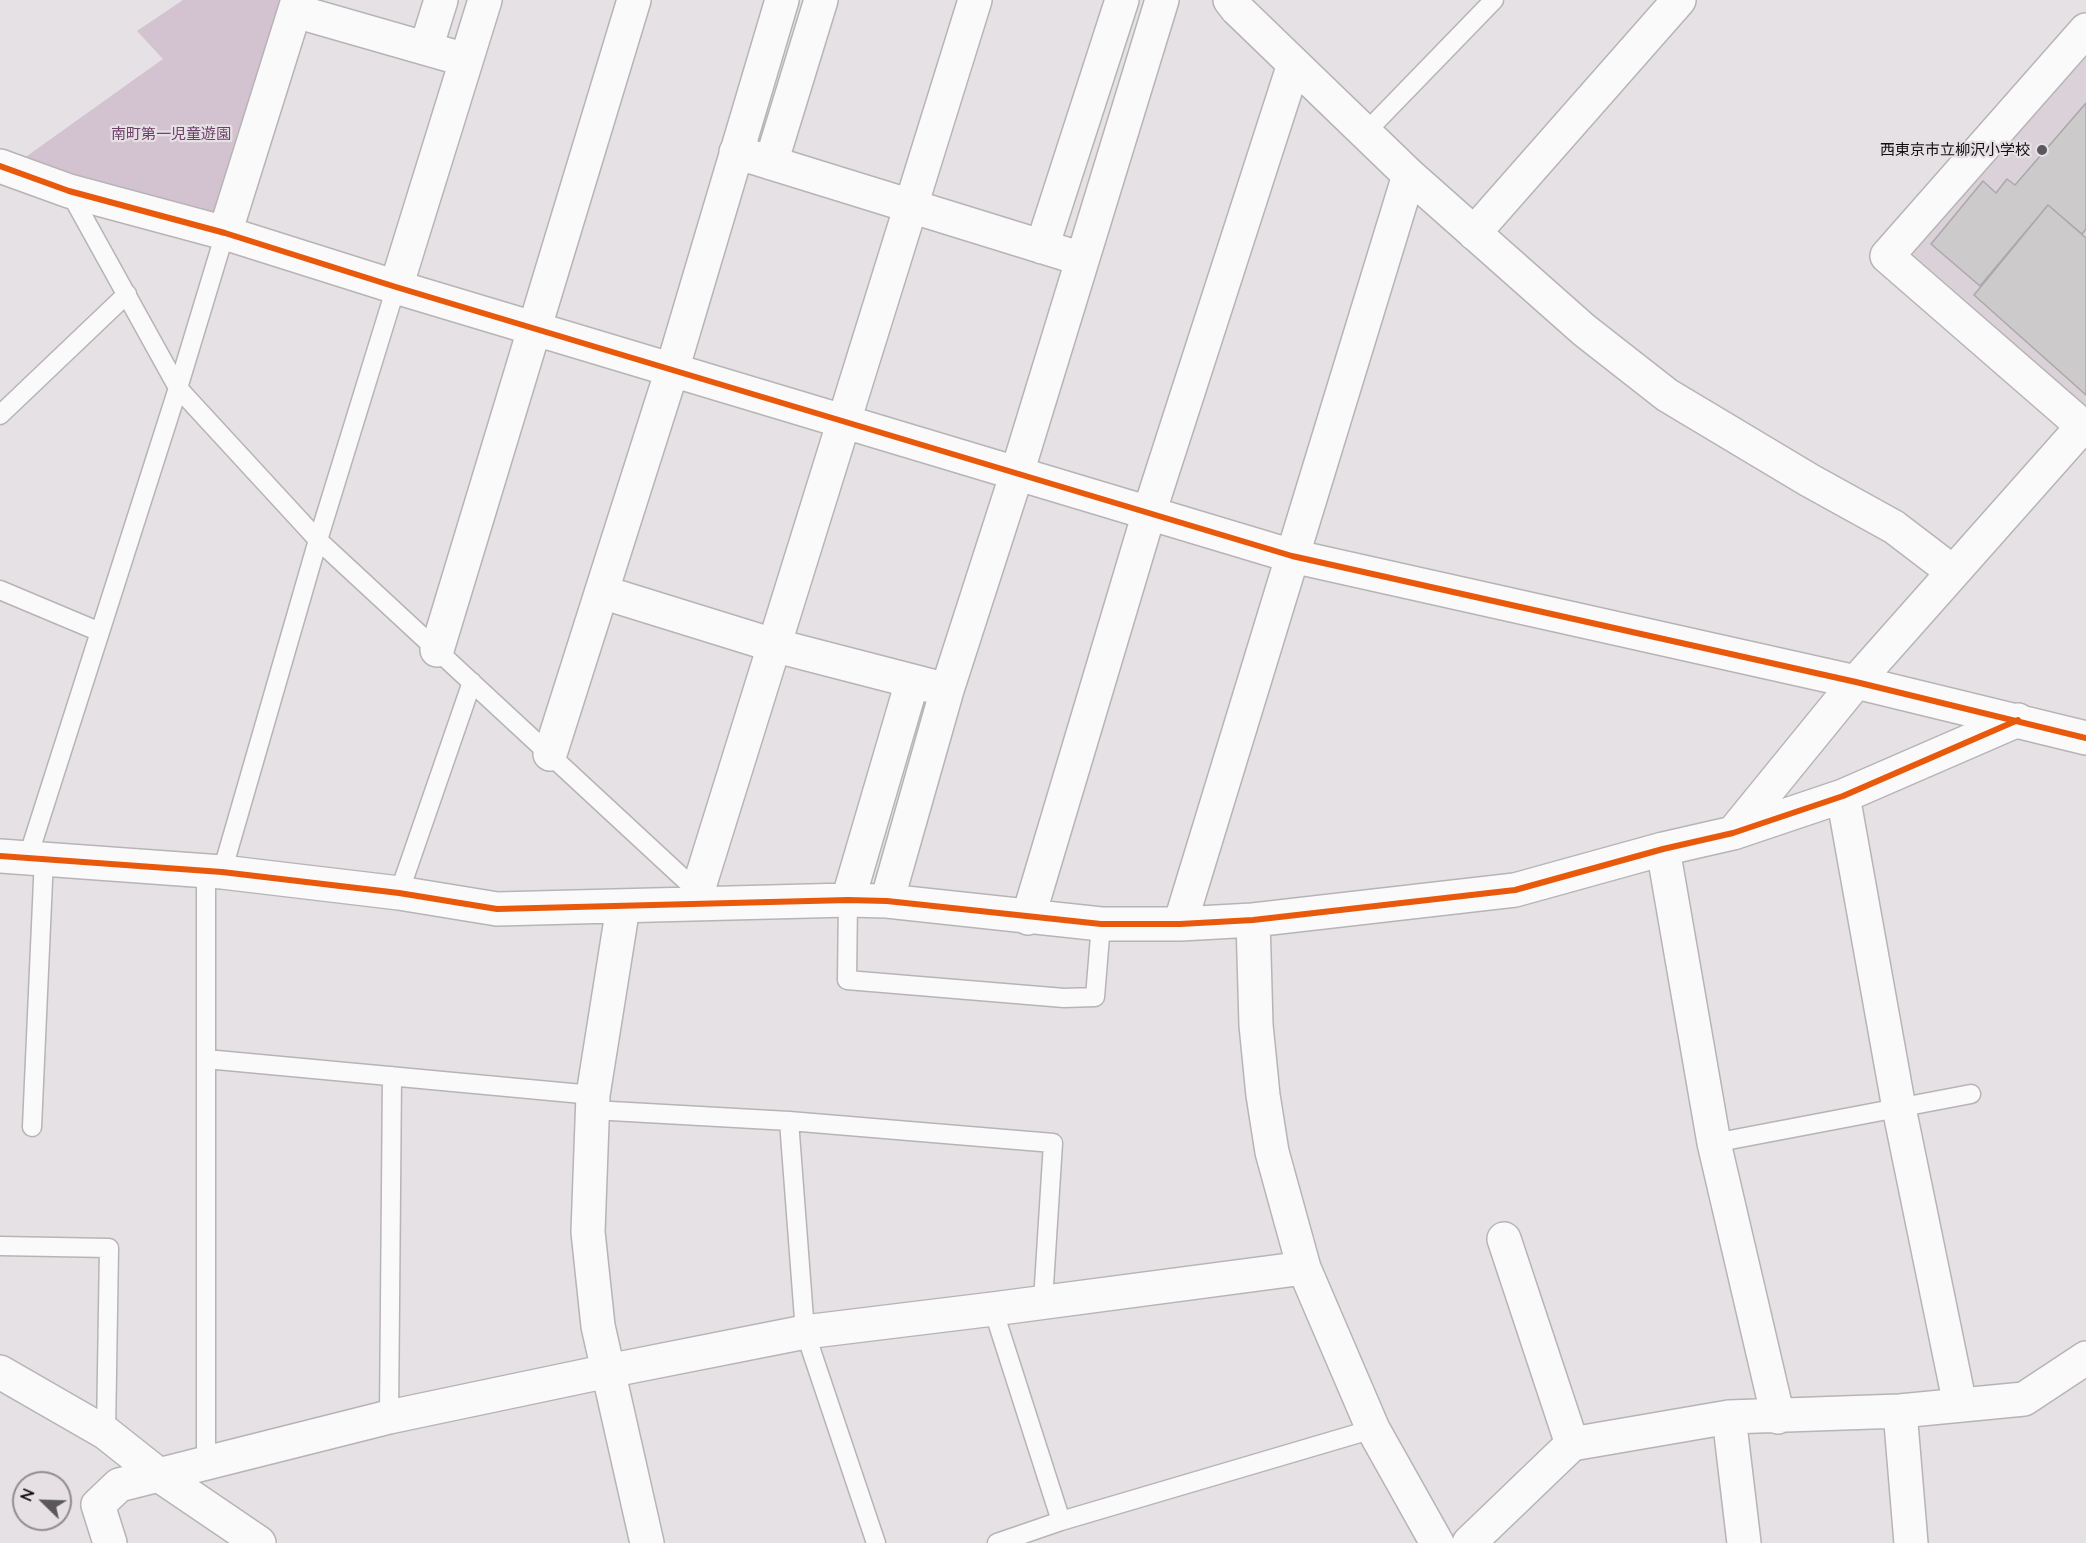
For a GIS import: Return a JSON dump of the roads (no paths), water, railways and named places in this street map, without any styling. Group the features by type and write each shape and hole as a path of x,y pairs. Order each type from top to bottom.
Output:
{"street":[{"path":"426,48 441,0"},
{"path":"396,287 485,0"},
{"path":"437,650 634,0"},
{"path":"550,754 672,370 782,0"},
{"path":"771,163 821,0"},
{"path":"695,897 975,0"},
{"path":"1042,247 1122,0"},
{"path":"887,902 947,690 1017,472 1162,0"},
{"path":"1474,233 1679,0"},
{"path":"1238,3 1294,64 1408,175 1584,330 1667,395 1809,480 1894,527 1953,572"},
{"path":"225,233 296,5 466,60"},
{"path":"1733,833 1856,682 2084,428 1887,256 2086,30"},
{"path":"1028,918 1149,513 1294,64"},
{"path":"736,152 1082,260"},
{"path":"0,166 69,191 225,233 396,287 1292,556 1856,682 2086,738"},
{"path":"1180,924 1408,175"},
{"path":"602,592 773,645 947,690"},
{"path":"848,900 912,682"},
{"path":"24,857 214,871 399,893 497,909 623,907 695,897 887,902 1101,924 1180,924 1253,920 1515,890 1663,849 1733,833 1843,796 2018,720"},
{"path":"1843,796 1899,1108 1960,1405"},
{"path":"1663,849 1714,1143 1778,1417"},
{"path":"623,907 593,1103 588,1232 598,1326 647,1543"},
{"path":"1253,920 1256,1025 1265,1107 1272,1152 1304,1268 1373,1429 1437,1543"},
{"path":"1504,1239 1572,1444"},
{"path":"110,1543 98,1505 119,1485 389,1417 805,1332 1304,1268"},
{"path":"1469,1543 1572,1444 1729,1417 1900,1411 2024,1399 2086,1358"},
{"path":"0,1372 106,1433 159,1475 259,1543"},
{"path":"1900,1411 1911,1543"},
{"path":"1729,1417 1744,1543"}],"lane":[{"path":"1365,133 1494,0"},
{"path":"69,191 178,388 318,540 550,754 695,897"},
{"path":"32,1127 24,857 100,633 225,233"},
{"path":"206,1464 206,1059 214,871 396,287"},
{"path":"0,416 126,294"},
{"path":"0,590 100,633"},
{"path":"399,893 472,682"},
{"path":"848,900 847,980 1064,998 1095,997 1101,924"},
{"path":"206,1059 392,1076 593,1103 1053,1143 1043,1301"},
{"path":"389,1417 392,1076"},
{"path":"1714,1143 1971,1094"},
{"path":"789,1121 805,1332 876,1543"},
{"path":"0,1246 109,1248 106,1433"},
{"path":"993,1309 1060,1521"},
{"path":"997,1543 1060,1521 1373,1429"}],"place":[{"name":"西東京市立柳沢小学校","path":"2042,150"}],"park label":[{"name":"南町第一児童遊園","path":"171,134"}]}
